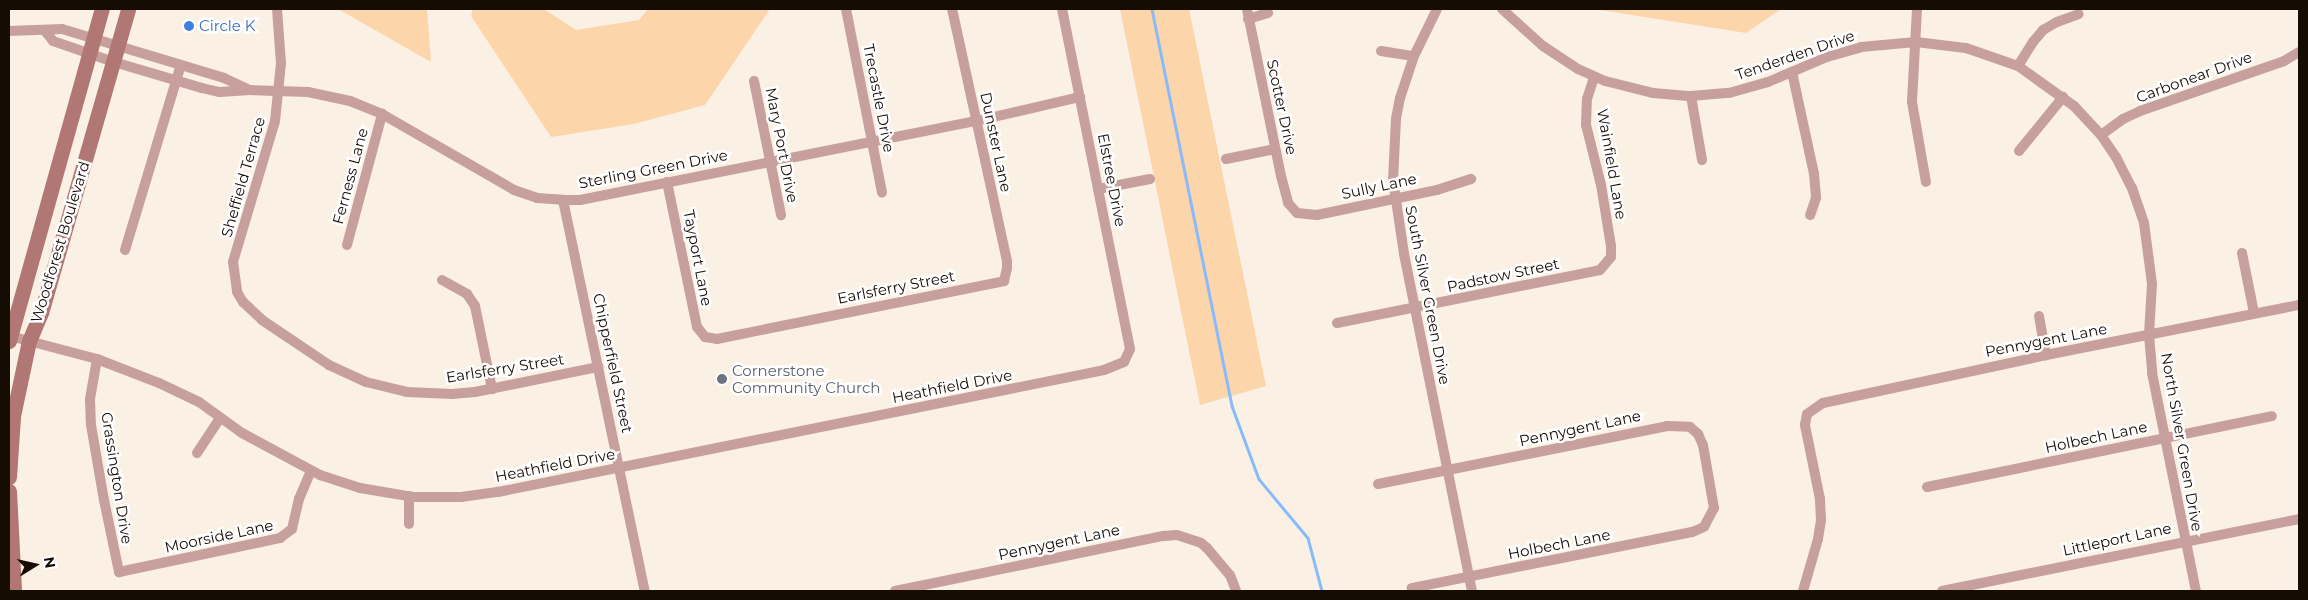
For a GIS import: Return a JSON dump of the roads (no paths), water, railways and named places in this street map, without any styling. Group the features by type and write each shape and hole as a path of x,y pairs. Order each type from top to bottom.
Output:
{"main road":[{"name":"Woodforest Boulevard","path":"9,339 102,9"},
{"name":"Woodforest Boulevard","path":"9,477 13,416 29,342 41,312 128,9"},
{"path":"9,491 14,591"}],"street":[{"name":"Sheffield Terrace","path":"237,292 233,262 275,121 281,63 277,9"},
{"name":"Trecastle Drive","path":"846,9 882,193"},
{"name":"Dunster Lane","path":"952,9 1007,261 1008,268 1004,280"},
{"name":"Elstree Drive","path":"1062,9 1125,321 1130,349 1127,357"},
{"name":"South Silver Green Drive","path":"1436,9 1414,56 1396,119 1393,152 1395,198 1415,308 1472,591"},
{"name":"Tenderden Drive","path":"1502,9 1543,46 1594,77 1653,94 1691,96 1730,93 1750,88 1827,57 1861,46 1916,42 1966,48 2018,66 2064,98 2101,135 2129,181"},
{"path":"1917,9 1912,102 1926,182"},
{"path":"1248,14 1268,13"},
{"name":"Scotter Drive","path":"1248,14 1275,149 1288,204 1293,210"},
{"path":"2018,66 2032,42 2043,30 2057,22 2079,14"},
{"name":"Sterling Green Drive","path":"9,31 62,30 95,38 224,78 250,90"},
{"name":"Sterling Green Drive","path":"45,31 52,41 114,62 220,92 278,91 328,96 382,114 514,190 538,198 562,200 580,200 872,140 976,121 1080,97"},
{"path":"1381,51 1414,56"},
{"name":"Carbonear Drive","path":"2101,135 2123,119 2140,111 2284,61 2299,52"},
{"path":"125,250 177,81 180,65"},
{"path":"1792,72 1814,174 1816,198 1810,215"},
{"name":"Wainfield Lane","path":"1594,77 1587,99 1586,125 1601,186 1611,246 1611,257"},
{"name":"Mary Port Drive","path":"754,81 780,215"},
{"path":"1691,96 1702,160"},
{"path":"2019,152 2064,98"},
{"name":"Ferness Lane","path":"347,245 382,114"},
{"path":"1226,159 1275,149"},
{"path":"1098,189 1150,178"},
{"name":"Sully Lane","path":"1293,210 1310,216 1437,190 1471,179"},
{"name":"North Silver Green Drive","path":"2129,181 2144,223 2148,248 2152,284 2149,335 2152,373 2196,591"},
{"name":"Tayport Lane","path":"667,182 697,327 705,337"},
{"name":"Chipperfield Street","path":"562,200 645,591"},
{"path":"2242,253 2254,312"},
{"name":"Padstow Street","path":"1337,323 1584,274 1600,270 1611,257"},
{"path":"442,280 467,294 475,306 492,389"},
{"name":"Earlsferry Street","path":"705,337 717,338 1004,280"},
{"name":"Earlsferry Street","path":"237,292 252,312 320,360 366,382 407,392 452,394 492,389 598,367"},
{"name":"Pennygent Lane","path":"1803,591 1818,539 1821,520 1820,499 1805,425 1807,414 1823,403 2046,354 2299,304"},
{"path":"2039,316 2046,354"},
{"name":"Heathfield Drive","path":"9,339 98,359 176,390 199,402 267,448 311,471 360,488 409,496 449,498 473,496 619,468 1104,370 1116,367 1127,357"},
{"name":"Grassington Drive","path":"98,359 90,399 91,425 119,572"},
{"name":"Holbech Lane","path":"1927,487 2272,416"},
{"path":"197,453 220,418"},
{"name":"Pennygent Lane","path":"1378,484 1680,425 1690,427 1698,434 1703,445 1714,508 1708,521"},
{"name":"Moorside Lane","path":"119,572 280,538 292,529 299,499 311,471"},
{"path":"409,496 409,524"},
{"name":"Littleport Lane","path":"1942,591 2299,519"},
{"name":"Holbech Lane","path":"1412,588 1692,532 1704,527 1708,521"},
{"name":"Pennygent Lane","path":"895,591 916,589 1164,536 1177,535 1201,543 1230,575 1236,591"}],"waterway":[{"path":"1152,9 1232,406 1259,479 1308,538 1322,591"}],"place":[{"name":"Circle K","path":"189,26"},
{"name":"Cornerstone Community Church","path":"722,379"}]}
